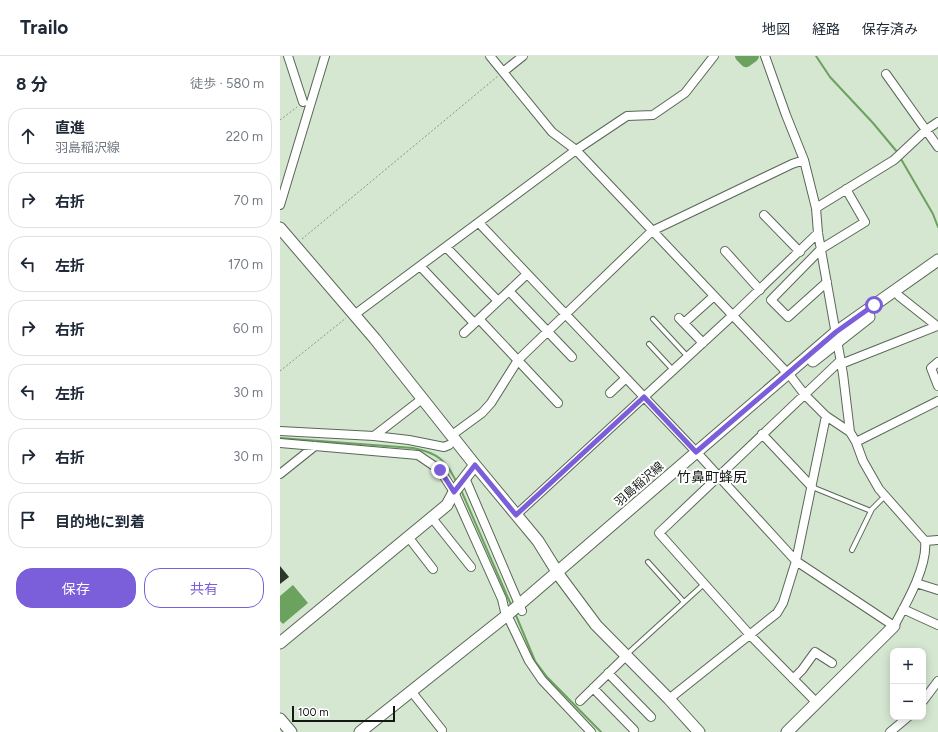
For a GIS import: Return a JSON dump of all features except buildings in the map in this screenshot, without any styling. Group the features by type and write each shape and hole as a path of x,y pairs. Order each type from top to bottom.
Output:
{"street":[{"path":"288,56 303,102"},
{"path":"280,205 324,60 333,56"},
{"path":"490,56 552,132 576,150 790,375 805,395 826,416 850,432"},
{"path":"503,72 523,56"},
{"path":"353,314 576,150 627,116 653,115 685,93 714,56"},
{"path":"765,56 804,160 816,208 818,233 837,336 850,432 856,442 863,461 879,489 925,541 926,550 916,583 894,626 787,732"},
{"path":"886,74 938,147"},
{"path":"816,208 894,160 926,130 938,122"},
{"path":"280,431 374,436 409,440 444,447 490,404 518,360 652,231 785,167 804,160"},
{"path":"827,282 788,317 771,300 821,249 864,222 846,189"},
{"path":"764,215 800,252"},
{"path":"479,222 699,455 796,561 894,626"},
{"path":"280,228 296,244 422,399 450,440 475,465 538,541 559,575 596,625 669,699 699,732"},
{"path":"516,515 760,290 818,233"},
{"path":"446,247 498,302"},
{"path":"725,251 760,290"},
{"name":"羽島稲沢線","path":"360,732 413,694 514,613 790,375 837,336 938,260"},
{"path":"420,266 518,360 558,403"},
{"name":"羽島稲沢線","path":"837,336 899,296 938,268"},
{"path":"464,333 527,274"},
{"path":"509,291 572,356"},
{"path":"703,343 682,320 714,296"},
{"path":"817,703 750,636 659,533 762,434 841,362 937,326 899,296"},
{"path":"938,362 931,368 938,386"},
{"path":"610,393 626,378"},
{"path":"374,436 422,399"},
{"path":"856,442 938,401"},
{"path":"669,699 750,636 777,613 783,603 796,561 826,416"},
{"path":"762,434 812,487"},
{"path":"280,443 418,455 440,470 459,486 514,613 529,661 542,680 591,732"},
{"path":"280,474 315,446"},
{"path":"280,642 447,505 475,465"},
{"path":"459,486 502,599 514,613"},
{"path":"432,518 471,567"},
{"path":"408,538 433,569"},
{"path":"925,541 938,540"},
{"path":"916,583 938,590"},
{"path":"903,609 938,625"},
{"path":"793,679 802,670 815,652 832,663"},
{"path":"580,701 626,656"},
{"path":"608,673 651,717"},
{"path":"926,697 938,681"},
{"path":"593,688 634,730"},
{"path":"413,694 442,730"},
{"name":"羽島稲沢線","path":"371,732 413,694"},
{"path":"280,719 291,732"},
{"path":"890,732 904,720"}],"lane":[{"path":"653,319 688,357"},
{"path":"649,344 673,371"},
{"path":"812,487 871,511"},
{"path":"852,550 871,511 885,496"},
{"path":"648,562 684,602"},
{"path":"626,656 704,584"}],"path":[{"path":"296,244 503,72"},
{"path":"280,120 303,102"},
{"path":"280,371 353,314"}],"shaded area":[{"path":"293,585 308,603 283,624 280,621 280,596"}],"waterway":[{"path":"741,56 746,61 753,56"},
{"path":"816,56 830,77 873,123 898,153"},
{"path":"901,159 933,214 938,227"},
{"path":"280,438 413,448 422,450 435,455 445,463 457,483"},
{"path":"461,490 512,607"},
{"path":"515,613 535,661 547,677 601,732"}],"district":[{"name":"竹鼻町蜂尻","path":"712,477"}],"route":[{"path":"440,470 454,492 475,465 516,515 644,397 696,452 836,332 874,305"}]}
